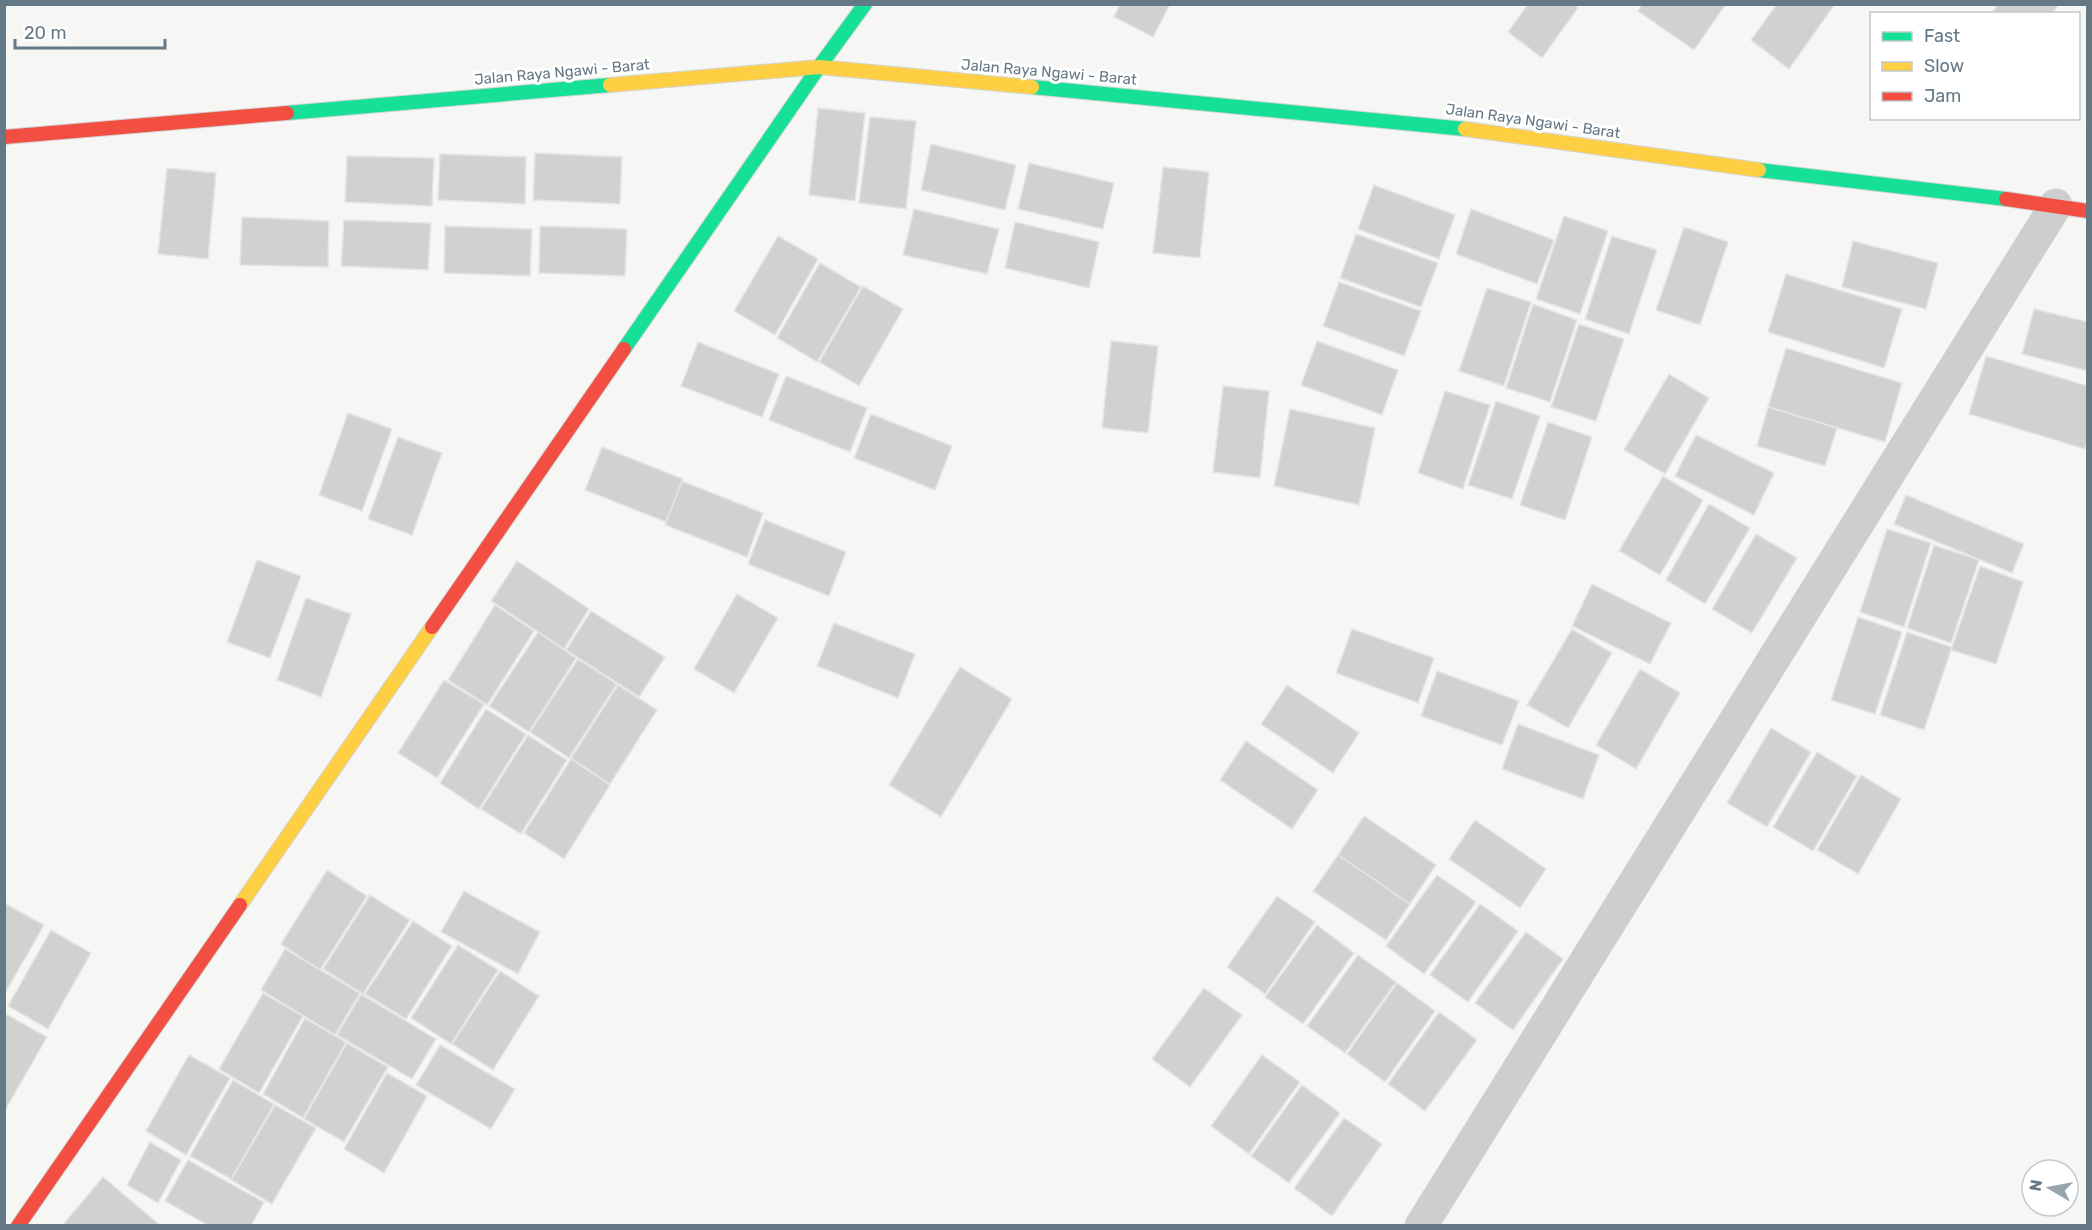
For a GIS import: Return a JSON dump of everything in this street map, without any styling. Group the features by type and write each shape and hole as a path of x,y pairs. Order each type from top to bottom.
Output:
{"main road":[{"path":"18,1226 819,66 865,4"},
{"name":"Jalan Raya Ngawi - Barat","path":"4,137 819,66 1438,124 1743,168 2056,205 2088,211"}],"street":[{"path":"1421,1226 2056,205"}],"building":[{"path":"1120,4 1170,4 1153,37 1114,17"},
{"path":"1528,4 1573,4 1578,8 1542,58 1508,32"},
{"path":"1642,4 1721,4 1724,7 1694,50 1638,11"},
{"path":"1777,4 1835,4 1789,69 1751,40"},
{"path":"1998,4 2059,4 2053,12 1992,12"},
{"path":"818,108 865,113 855,201 809,195"},
{"path":"870,117 916,121 906,209 859,203"},
{"path":"931,144 1016,165 1005,210 921,190"},
{"path":"535,153 622,157 620,204 533,200"},
{"path":"440,154 526,157 525,204 438,200"},
{"path":"347,156 434,158 432,206 345,202"},
{"path":"1029,163 1114,183 1103,229 1018,209"},
{"path":"1163,167 1209,172 1200,258 1153,253"},
{"path":"167,168 216,173 208,259 158,254"},
{"path":"1374,185 1455,215 1439,259 1358,229"},
{"path":"914,209 999,229 987,274 903,255"},
{"path":"1471,209 1554,240 1537,284 1456,254"},
{"path":"1564,216 1608,231 1580,314 1536,299"},
{"path":"242,217 329,221 328,267 240,265"},
{"path":"344,220 431,223 428,270 341,266"},
{"path":"1015,222 1099,242 1089,288 1005,268"},
{"path":"445,226 532,229 530,276 444,273"},
{"path":"540,226 627,229 625,276 539,273"},
{"path":"1684,227 1728,242 1700,325 1656,310"},
{"path":"1356,234 1438,263 1421,307 1340,278"},
{"path":"778,236 818,259 775,335 734,311"},
{"path":"1612,236 1657,250 1629,334 1585,319"},
{"path":"1853,241 1938,263 1926,309 1842,287"},
{"path":"820,263 861,287 817,362 777,338"},
{"path":"1786,274 1902,309 1884,368 1768,332"},
{"path":"1339,282 1421,311 1404,356 1323,326"},
{"path":"863,286 903,309 859,386 819,362"},
{"path":"1487,288 1531,302 1504,386 1459,371"},
{"path":"1533,304 1577,320 1550,402 1506,388"},
{"path":"2034,309 2088,322 2088,371 2022,354"},
{"path":"1579,324 1624,339 1596,421 1551,407"},
{"path":"1111,341 1158,346 1148,433 1102,428"},
{"path":"1317,341 1398,370 1382,415 1301,385"},
{"path":"698,342 779,374 762,417 681,386"},
{"path":"1786,348 1902,383 1885,442 1768,407"},
{"path":"1986,356 2088,386 2088,439 2085,449 1969,414"},
{"path":"1669,374 1709,398 1665,474 1624,450"},
{"path":"786,376 867,408 850,452 769,420"},
{"path":"1223,386 1269,391 1260,478 1213,472"},
{"path":"1445,391 1490,405 1463,489 1418,473"},
{"path":"1496,401 1540,416 1512,499 1468,485"},
{"path":"1768,407 1837,428 1825,466 1757,446"},
{"path":"1290,409 1375,428 1359,505 1274,486"},
{"path":"348,413 392,429 362,511 319,495"},
{"path":"871,414 952,446 935,490 854,458"},
{"path":"1548,422 1592,437 1565,520 1520,505"},
{"path":"1696,435 1774,473 1754,515 1675,476"},
{"path":"398,437 442,453 412,535 368,519"},
{"path":"602,447 683,479 666,522 585,490"},
{"path":"1663,476 1703,500 1660,575 1619,551"},
{"path":"682,481 763,513 747,557 665,525"},
{"path":"1906,495 2024,544 2012,573 1894,524"},
{"path":"1709,504 1750,528 1705,604 1666,580"},
{"path":"765,520 846,552 829,596 748,564"},
{"path":"1887,529 1931,543 1904,627 1860,612"},
{"path":"1756,534 1797,558 1752,633 1712,609"},
{"path":"1934,545 1979,560 1951,643 1907,628"},
{"path":"257,560 301,576 270,658 227,642"},
{"path":"517,561 589,609 564,649 491,601"},
{"path":"1980,566 2023,582 1996,664 1951,650"},
{"path":"1592,584 1671,623 1650,664 1572,626"},
{"path":"737,594 778,618 734,693 694,669"},
{"path":"306,598 351,614 321,697 277,680"},
{"path":"495,605 534,631 487,705 448,680"},
{"path":"591,611 665,657 639,697 566,650"},
{"path":"1858,617 1902,632 1875,714 1831,700"},
{"path":"834,623 915,654 898,698 817,666"},
{"path":"1352,629 1434,658 1418,703 1336,673"},
{"path":"1572,629 1612,653 1568,728 1527,705"},
{"path":"538,632 576,658 529,732 489,706"},
{"path":"1907,632 1952,647 1924,730 1880,715"},
{"path":"578,659 617,684 569,758 530,732"},
{"path":"960,667 1012,699 941,817 889,785"},
{"path":"1640,669 1680,693 1636,769 1596,745"},
{"path":"1437,671 1519,701 1502,745 1421,716"},
{"path":"444,680 484,704 437,778 398,753"},
{"path":"618,685 657,710 610,784 571,758"},
{"path":"1287,685 1359,733 1333,773 1261,724"},
{"path":"486,709 526,734 479,809 440,783"},
{"path":"1518,724 1599,755 1583,799 1502,769"},
{"path":"1771,728 1811,752 1767,827 1727,803"},
{"path":"528,735 567,760 521,834 481,809"},
{"path":"1246,741 1318,790 1292,829 1220,780"},
{"path":"1817,752 1857,776 1813,851 1773,827"},
{"path":"571,759 610,785 564,859 524,833"},
{"path":"1861,775 1901,799 1858,874 1817,850"},
{"path":"1364,816 1436,865 1410,904 1338,855"},
{"path":"1475,820 1546,869 1520,908 1449,859"},
{"path":"1338,855 1410,904 1386,940 1313,891"},
{"path":"327,870 367,896 320,970 281,944"},
{"path":"1437,875 1476,902 1424,974 1386,946"},
{"path":"464,891 540,932 518,974 441,932"},
{"path":"370,895 410,920 363,994 323,969"},
{"path":"1277,896 1315,922 1265,994 1227,967"},
{"path":"4,903 44,925 4,995"},
{"path":"1480,904 1518,931 1468,1002 1430,975"},
{"path":"413,921 452,946 406,1019 365,994"},
{"path":"1317,925 1354,953 1303,1024 1265,997"},
{"path":"51,930 91,953 48,1029 8,1006"},
{"path":"1526,932 1563,959 1513,1030 1475,1003"},
{"path":"458,945 498,970 451,1044 411,1018"},
{"path":"285,949 360,993 335,1035 261,990"},
{"path":"1358,955 1396,982 1345,1053 1307,1026"},
{"path":"500,971 539,996 493,1070 452,1044"},
{"path":"1397,983 1435,1011 1385,1082 1347,1054"},
{"path":"1204,988 1242,1015 1190,1087 1152,1059"},
{"path":"263,993 303,1016 259,1093 219,1069"},
{"path":"361,994 436,1039 412,1079 337,1035"},
{"path":"1439,1012 1477,1040 1425,1111 1388,1084"},
{"path":"6,1014 47,1037 4,1112 4,1017"},
{"path":"305,1018 346,1042 303,1118 263,1094"},
{"path":"347,1043 388,1067 344,1142 304,1119"},
{"path":"440,1045 515,1089 491,1129 416,1085"},
{"path":"189,1055 230,1078 186,1155 146,1131"},
{"path":"1262,1055 1300,1082 1249,1154 1211,1126"},
{"path":"387,1073 427,1096 384,1173 344,1149"},
{"path":"233,1080 274,1104 231,1179 190,1156"},
{"path":"1302,1085 1340,1113 1289,1183 1251,1156"},
{"path":"275,1105 316,1128 272,1204 231,1180"},
{"path":"1344,1118 1382,1144 1332,1216 1294,1188"},
{"path":"150,1142 181,1160 158,1203 127,1185"},
{"path":"188,1160 264,1202 251,1226 209,1226 165,1201"},
{"path":"103,1177 161,1226 62,1226"}],"traffic: fast":[{"path":"624,349 865,4"},
{"path":"287,113 610,85"},
{"path":"1032,87 1465,129"},
{"path":"1759,170 2006,199"}],"traffic: slow":[{"path":"610,85 819,67 1032,87"},
{"path":"1465,129 1759,170"},
{"path":"240,905 432,627"}],"traffic: jam":[{"path":"4,137 287,113"},
{"path":"2006,199 2088,211"},
{"path":"432,627 624,349"},
{"path":"18,1226 240,905"}]}
